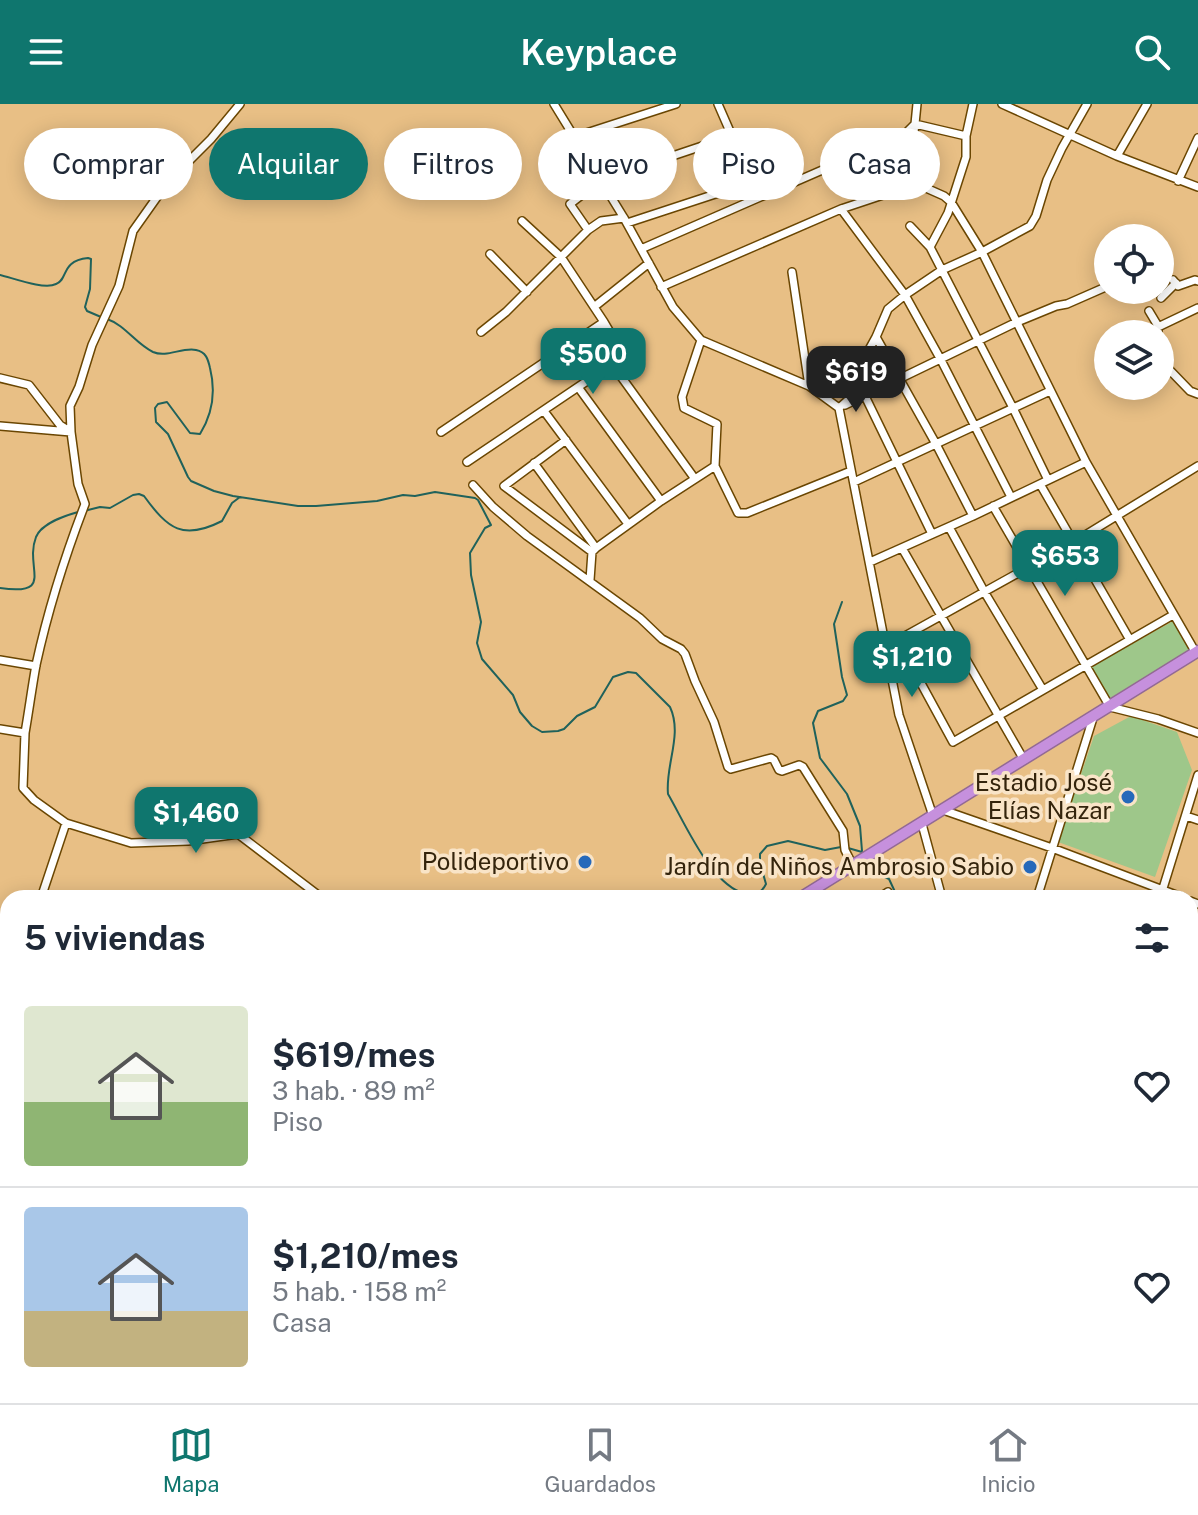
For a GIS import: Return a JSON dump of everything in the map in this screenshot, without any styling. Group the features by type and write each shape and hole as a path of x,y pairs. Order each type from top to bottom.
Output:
{"highway":[{"path":"813,890 1197,652"}],"street":[{"path":"240,104 211,139 167,183 133,231 119,286 92,345 70,406 78,484 85,504 53,599 36,666 25,733 23,788 66,823 131,843 188,841 238,834 312,890"},
{"path":"554,104 569,128"},
{"path":"602,128 676,104"},
{"path":"718,104 728,128"},
{"path":"914,128 917,104"},
{"path":"930,247 948,213 966,157 966,136 973,104"},
{"path":"1002,104 1117,156 1198,187"},
{"path":"839,408 848,400 860,366 888,309 942,270 1030,226 1047,180 1087,104"},
{"path":"1117,156 1147,104"},
{"path":"915,124 966,136"},
{"path":"641,249 905,134 915,124"},
{"path":"1178,181 1198,138"},
{"path":"940,194 951,202 982,252 1086,462 1197,652"},
{"path":"575,200 570,204 588,230"},
{"path":"613,200 673,307 701,340 809,386 839,408 885,647 905,733 933,816"},
{"path":"481,332 601,221 625,220 693,200"},
{"path":"661,287 868,200"},
{"path":"841,209 905,295 976,425 1011,497"},
{"path":"467,462 624,356 561,257 522,221"},
{"path":"910,226 930,247 1048,480"},
{"path":"490,254 527,292"},
{"path":"594,307 649,263"},
{"path":"792,272 809,386"},
{"path":"1174,282 1178,286 1198,281"},
{"path":"839,408 1017,322 1094,292"},
{"path":"1174,322 1198,308"},
{"path":"1149,311 1153,320"},
{"path":"441,432 604,322"},
{"path":"876,337 973,516"},
{"path":"701,340 682,397 684,408 717,424 715,466 737,511 742,514 851,471"},
{"path":"612,364 695,479"},
{"path":"1174,374 1190,391 1198,394"},
{"path":"0,378 29,385 60,425 71,432"},
{"path":"578,387 661,501"},
{"path":"854,482 1050,391"},
{"path":"865,396 932,534"},
{"path":"544,411 628,524"},
{"path":"0,426 71,432"},
{"path":"566,440 504,486 594,550"},
{"path":"870,562 1086,462"},
{"path":"534,463 594,550 590,580"},
{"path":"594,550 715,466"},
{"path":"885,647 1074,542 1198,466"},
{"path":"1040,484 1130,640"},
{"path":"473,485 527,536 640,618 662,639 681,649 714,722 728,767 731,769 771,758 782,771 799,765 803,767 843,831 845,850 862,860"},
{"path":"993,506 1110,707 1198,733"},
{"path":"949,527 1043,690"},
{"path":"902,548 1024,760"},
{"path":"898,641 953,742 1173,615"},
{"path":"0,660 36,666"},
{"path":"1039,890 1093,718"},
{"path":"0,729 25,733"},
{"path":"1162,890 1198,775"},
{"path":"943,810 1052,848 1152,890"},
{"path":"1186,816 1198,820"},
{"path":"44,890 66,823"},
{"path":"922,824 940,890"}],"green space":[{"path":"1173,621 1190,650 1109,699 1091,667"},
{"name":"Estadio José Elías Nazar","path":"1131,716 1177,732 1192,770 1155,877 1058,842 1094,736"}],"waterway":[{"path":"0,275 36,285 51,285 60,282 73,263 91,259 90,289 85,307 101,317"},
{"path":"107,319 153,352 164,354 196,350 207,359 213,385 212,402 200,434 190,433 167,402 155,408 156,422 168,434 191,481 233,496 298,506 377,501 435,492 478,500 491,525 485,528 470,553 471,575 481,622 477,643 482,659 513,695 520,712 542,732 564,729 577,716 595,707 613,677 636,673 670,707 674,718 668,794 700,852 721,879 736,890"},
{"path":"84,511 110,508 139,494 169,524 187,531 222,521 232,503 240,497"},
{"path":"0,588 28,588 33,584 33,548 39,532 54,521 78,512"},
{"path":"842,602 834,624 847,695 843,701 818,711 813,723 820,758 847,794 860,826 862,851"},
{"path":"762,890 766,884 760,854 767,846 788,841 825,850 841,847"},
{"path":"848,848 862,852"},
{"path":"868,859 880,875 889,879 894,890"}],"place":[{"name":"Estadio José Elías Nazar","path":"1128,797"},
{"name":"Polideportivo","path":"585,862"},
{"name":"Jardín de Niños Ambrosio Sabio","path":"1030,867"}]}
